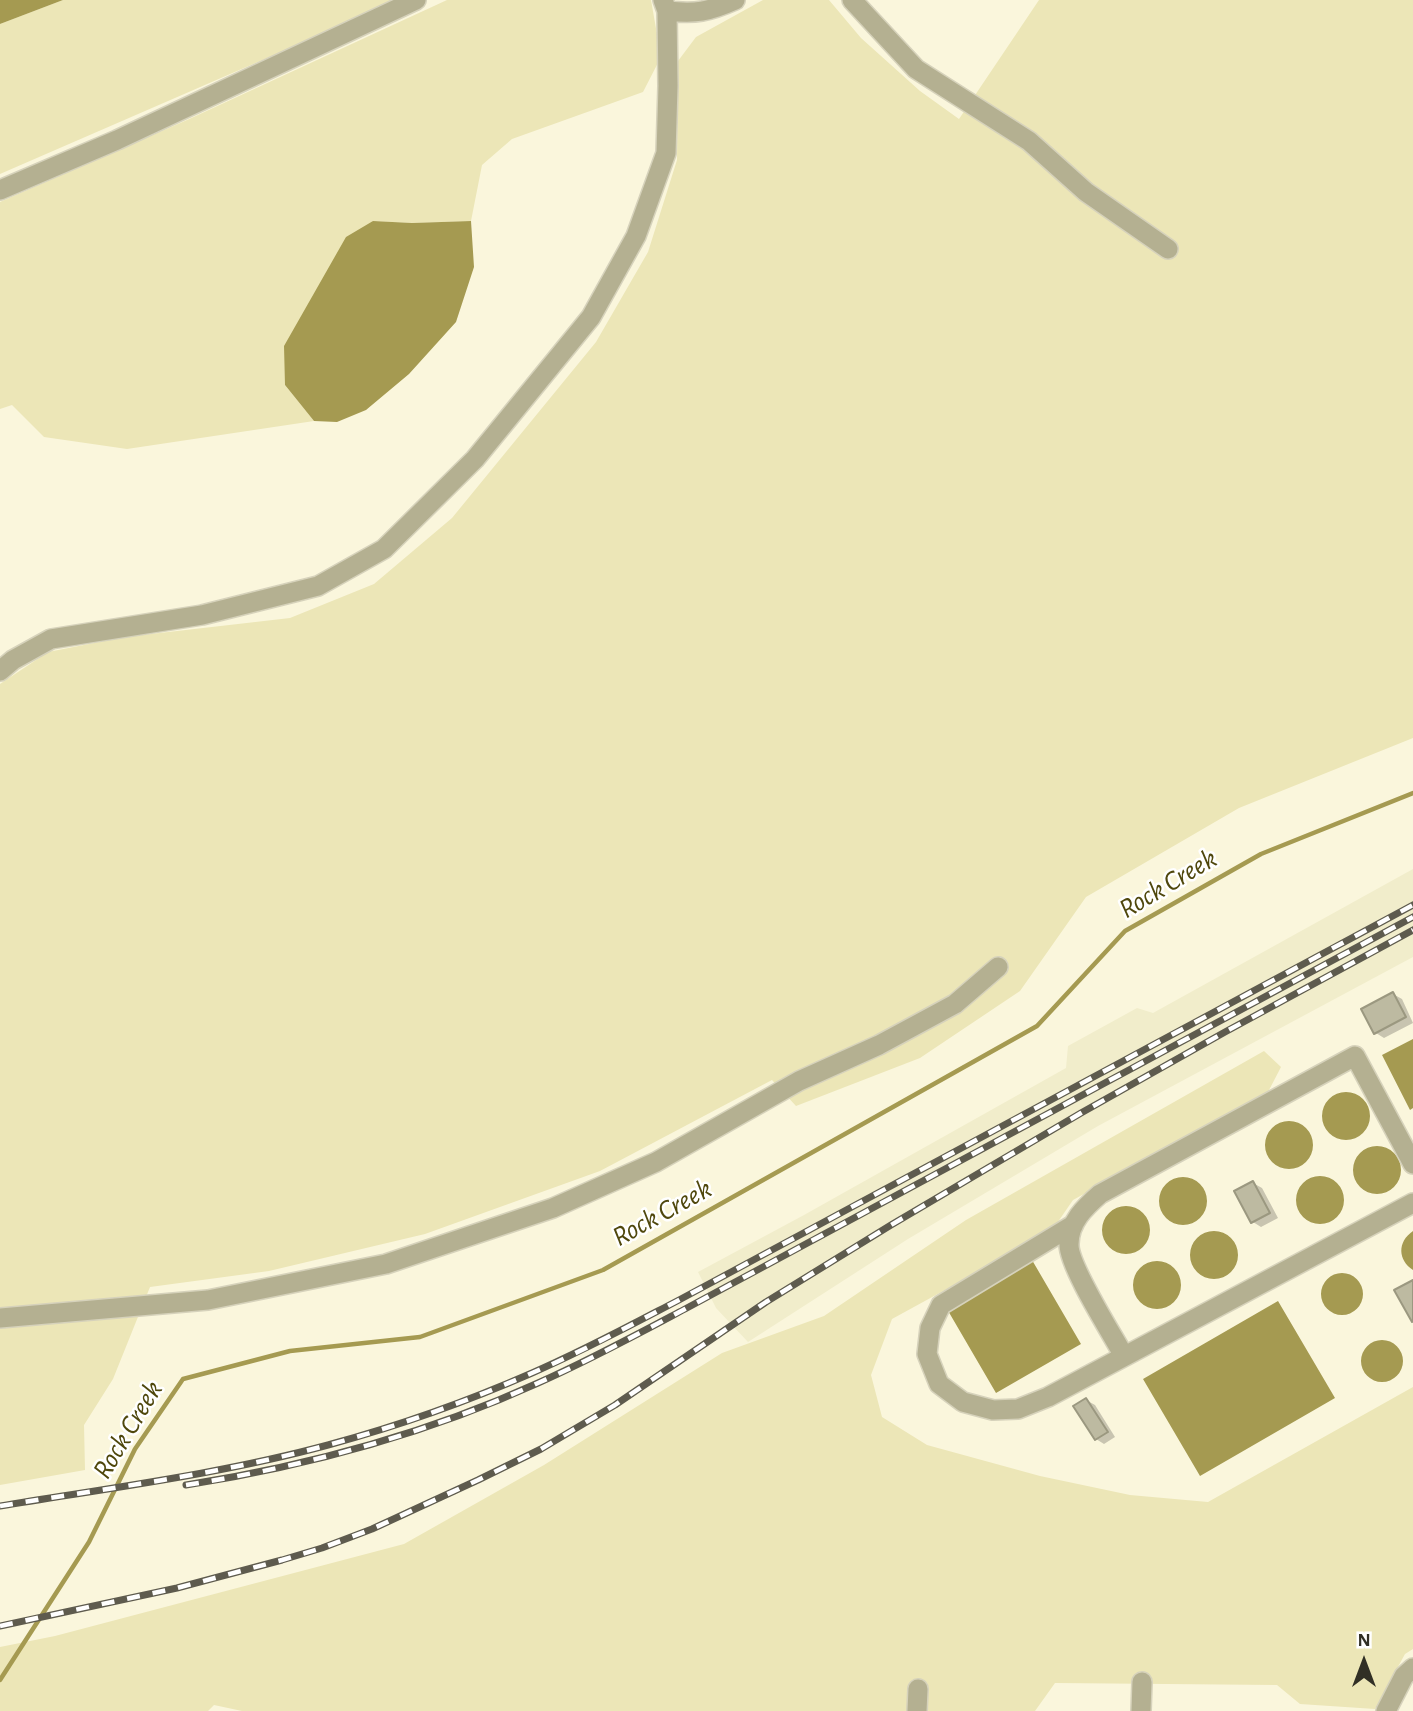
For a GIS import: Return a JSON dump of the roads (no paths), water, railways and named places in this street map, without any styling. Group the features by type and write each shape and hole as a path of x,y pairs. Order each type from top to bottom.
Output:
{"street":[{"path":"0,190 117,140 415,0"},
{"path":"0,671 13,660 51,639 202,615 318,586 384,549 475,459 591,317 636,236 666,153 668,86 665,6 695,13 735,0"},
{"path":"852,0 916,69 1029,141 1086,192 1168,249"},
{"path":"0,1318 208,1300 386,1264 553,1209 656,1162 799,1081 879,1045 955,1004 998,967"},
{"path":"1124,1356 1080,1276 1070,1252 1073,1225 1082,1211 1100,1194 1355,1056 1413,1164"},
{"path":"1073,1225 941,1305 930,1328 927,1354 939,1384 963,1402 993,1410 1018,1409 1048,1397 1413,1203"},
{"path":"1386,1711 1404,1676 1413,1668"},
{"path":"1141,1711 1142,1682"},
{"path":"917,1711 918,1689"}],"waterway":[{"name":"Rock Creek","path":"0,1680 89,1542 135,1449 183,1379 290,1351 420,1337 603,1270 1037,1026 1125,931 1261,854 1413,793"}],"railway":[{"path":"0,1506 165,1480 288,1455 406,1422 507,1384 588,1347 679,1300 1413,905"},
{"path":"186,1485 321,1458 409,1433 557,1375 685,1309 1413,917"},
{"path":"0,1626 177,1588 322,1548 372,1529 541,1449 615,1405 766,1302 891,1225 1081,1113 1413,930"}]}
